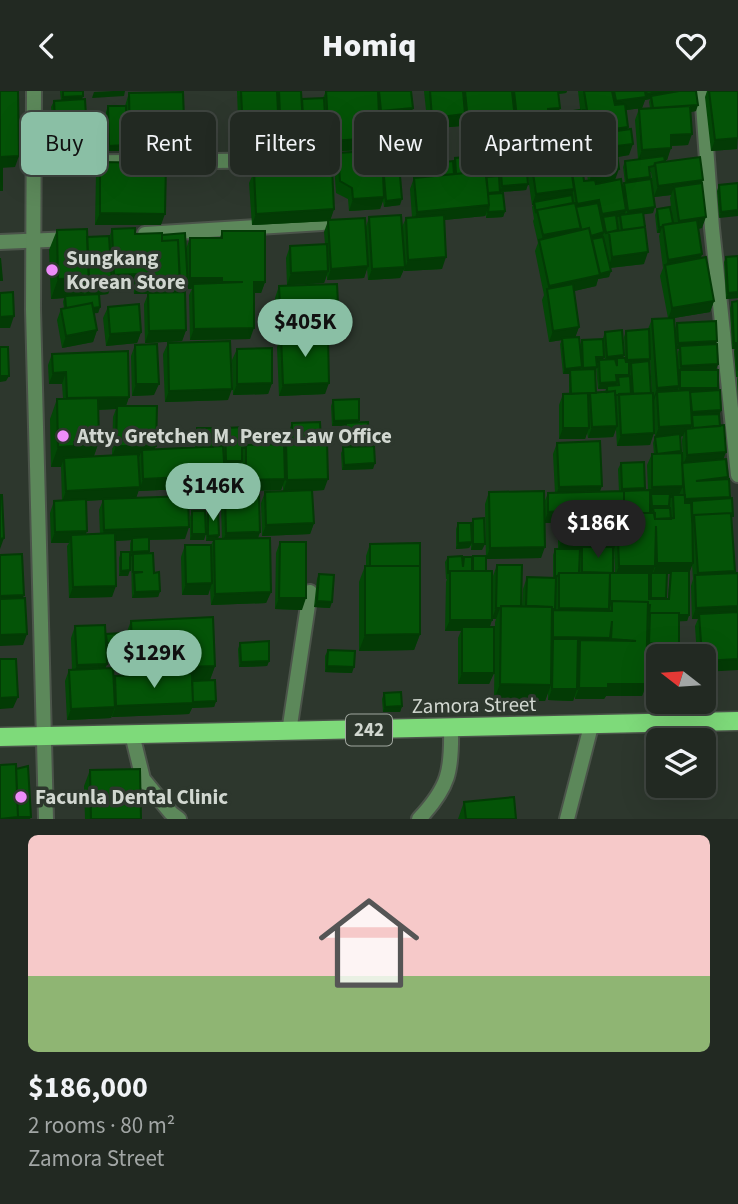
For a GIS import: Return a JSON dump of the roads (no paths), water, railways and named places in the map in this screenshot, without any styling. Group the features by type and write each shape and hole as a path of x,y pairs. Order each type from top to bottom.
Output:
{"main road":[{"name":"Zamora Street","path":"0,737 738,721"}],"street":[{"path":"34,91 34,112"},
{"path":"702,91 712,228 738,474"},
{"path":"107,162 230,161"},
{"path":"35,175 33,309 46,819"},
{"path":"130,235 323,223"},
{"path":"0,242 89,238"},
{"path":"289,732 310,592"},
{"path":"567,819 591,726"},
{"path":"419,819 436,801 450,774 451,728"},
{"path":"131,734 143,779 179,819"}],"place":[{"name":"Sungkang Korean Store","path":"52,270"},
{"name":"Atty. Gretchen M. Perez Law Office","path":"63,436"},
{"name":"Facunla Dental Clinic","path":"21,797"}]}
